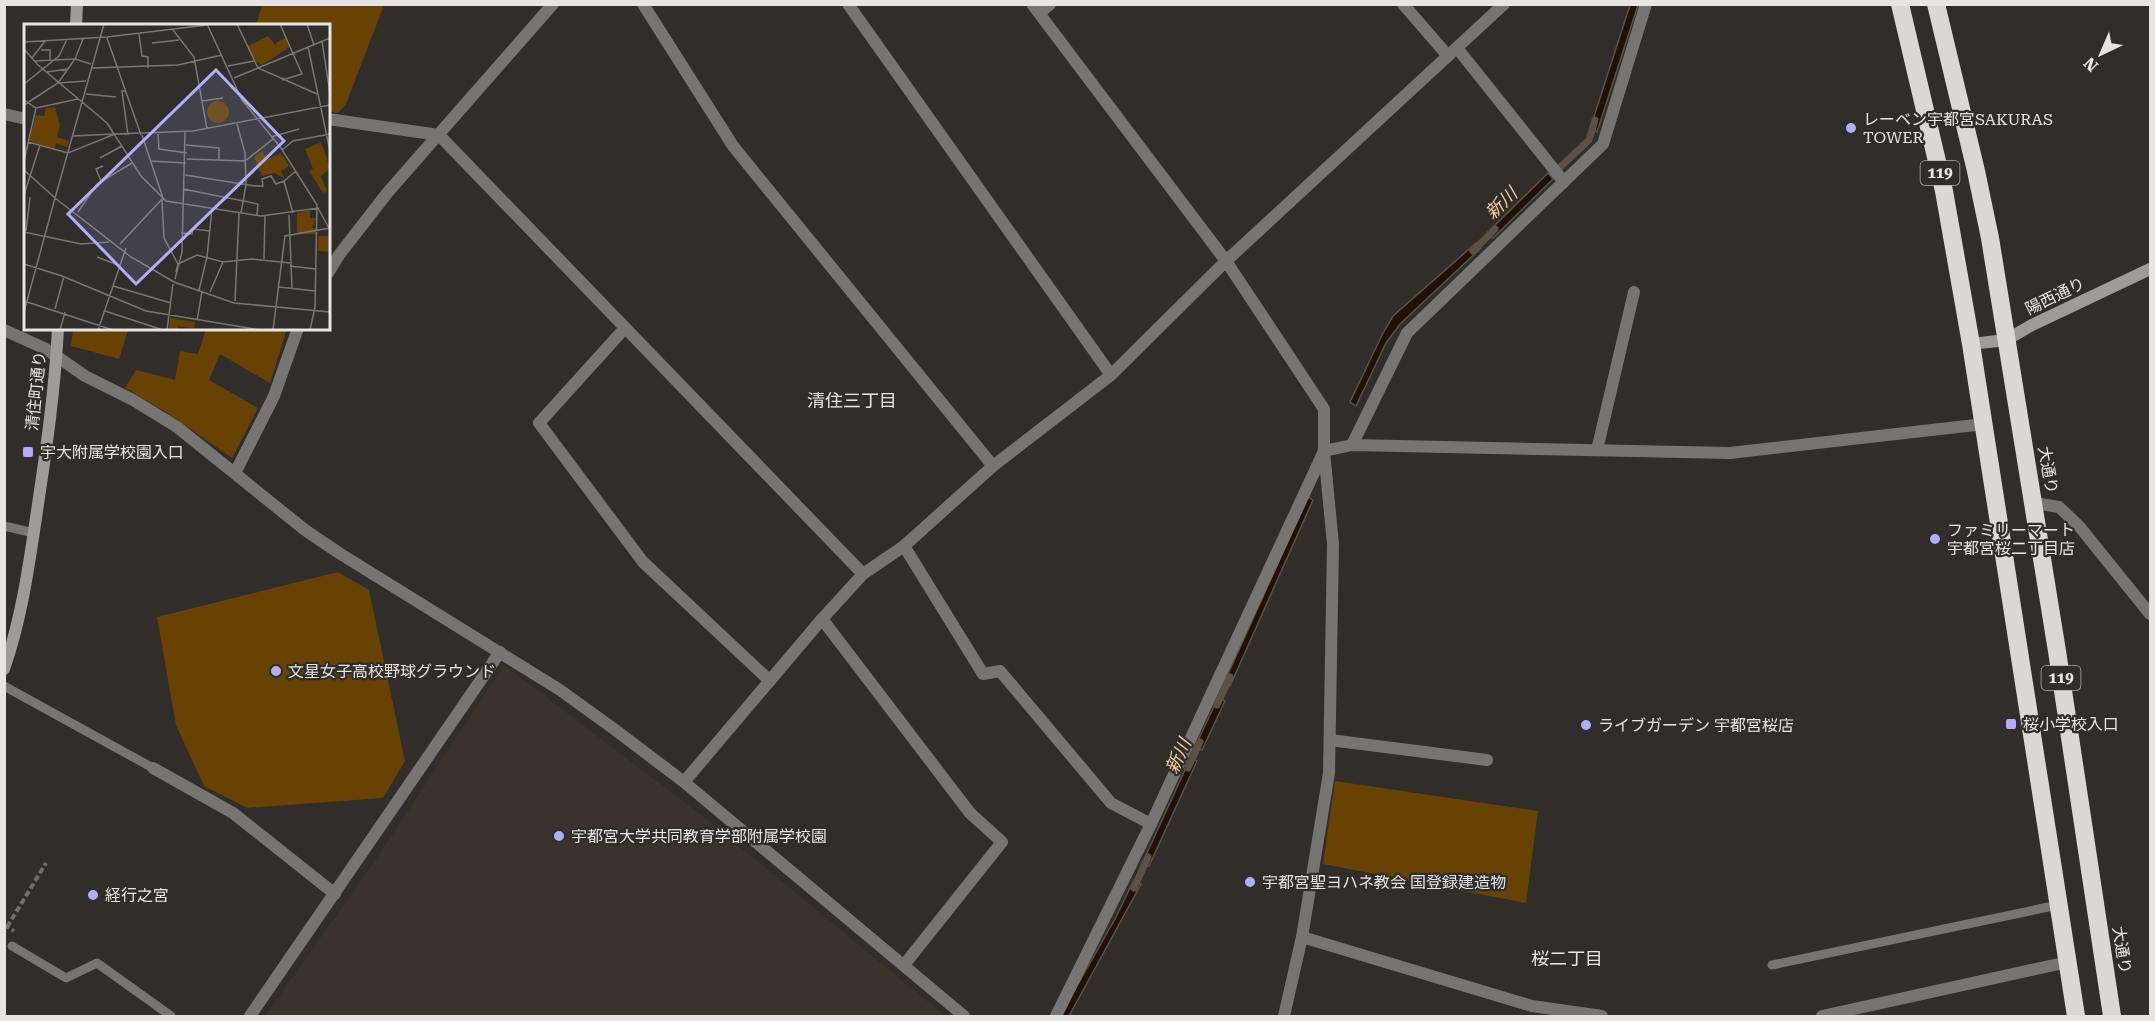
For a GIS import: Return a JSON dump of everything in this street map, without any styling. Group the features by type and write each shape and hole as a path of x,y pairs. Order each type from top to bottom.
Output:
{"highway":[{"name":"119","path":"1900,4 1944,191 1971,344 2076,1017"},
{"name":"大通り","path":"1936,4 1990,238 2034,503 2112,1017"}],"street":[{"path":"76,24 77,4"},
{"path":"330,270 388,192 553,4"},
{"path":"643,4 733,146 993,466"},
{"path":"848,4 1112,375"},
{"path":"1050,4 1036,9 1226,261 1324,409 1324,451 1333,544 1329,773 1302,937 1284,1017"},
{"path":"1403,4 1452,52 1563,181"},
{"path":"684,782 863,574 904,546 993,466 1112,375 1226,261 1504,4"},
{"path":"1352,445 1407,333 1603,144 1646,4"},
{"path":"4,114 24,119"},
{"path":"330,119 439,135 863,574"},
{"name":"陽西通り","path":"1971,344 2006,340 2032,325 2149,273"},
{"path":"1597,450 1634,292"},
{"path":"625,328 538,423 643,562 770,681"},
{"path":"4,330 57,356 85,376 158,415 195,440 305,530 339,554 560,690 684,782 904,964 964,1017"},
{"name":"清住町通り","path":"4,669 20,616 34,533 57,356 58,330"},
{"path":"235,473 274,396 297,330"},
{"path":"1324,451 1352,445 1730,453 1984,424"},
{"path":"1056,1017 1151,824 1324,451"},
{"path":"2034,503 2060,507 2079,526 2151,614"},
{"path":"904,546 983,674 1000,671 1111,802 1151,824"},
{"path":"822,619 970,813 1002,842 904,964"},
{"path":"250,1017 500,652"},
{"path":"1330,740 1487,760"},
{"path":"153,768 233,813 335,894"},
{"path":"1302,937 1532,1006 1602,1017"},
{"path":"1822,1017 2068,962"}],"lane":[{"path":"4,526 34,533"},
{"path":"4,686 153,768"},
{"path":"1772,965 2058,904"},
{"path":"12,946 66,978 96,963 171,1017"}],"path":[{"path":"7,927 46,863"}],"shaded area":[{"path":"262,5 384,5 346,104 338,113 330,111 330,24 256,24"},
{"path":"1630,5 1638,5 1597,132 1591,126"},
{"path":"1548,173 1553,179 1493,238 1487,233"},
{"path":"1476,243 1481,248 1400,324 1386,343 1356,406 1350,402 1393,316"},
{"path":"73,330 128,331 119,359 71,346"},
{"path":"206,330 287,330 270,383 220,354 209,380 258,408 232,458 167,413 125,388 136,370 175,380 180,351 198,354"},
{"path":"1308,497 1313,500 1230,686 1224,683"},
{"name":"文星女子高校野球グラウンド","path":"338,572 369,590 405,761 383,798 247,808 204,786 176,725 157,617"},
{"name":"宇都宮大学共同教育学部附属学校園","path":"504,665 700,814 945,1016 265,1016 377,858"},
{"path":"1218,698 1225,701 1202,750 1195,747"},
{"path":"1190,759 1197,761 1149,866 1142,864"},
{"path":"1335,781 1538,811 1526,903 1323,864"},
{"path":"1134,880 1141,884 1069,1016 1060,1016 1115,919"}],"waterway":[{"name":"新川","path":"1553,174 1589,140 1595,120"},
{"name":"新川","path":"1473,251 1495,229"},
{"name":"新川","path":"1217,705 1230,677"},
{"name":"新川","path":"1188,768 1200,742"},
{"name":"新川","path":"1134,888 1148,857"}],"place":[{"name":"レーベン宇都宮SAKURAS TOWER","path":"1851,128"},
{"name":"宇大附属学校園入口","path":"28,452"},
{"name":"ファミリーマート 宇都宮桜二丁目店","path":"1935,539"},
{"name":"文星女子高校野球グラウンド","path":"276,671"},
{"name":"桜小学校入口","path":"2011,724"},
{"name":"ライブガーデン 宇都宮桜店","path":"1586,725"},
{"name":"宇都宮大学共同教育学部附属学校園","path":"559,836"},
{"name":"宇都宮聖ヨハネ教会 国登録建造物","path":"1250,882"},
{"name":"経行之宮","path":"93,895"}],"district":[{"name":"清住三丁目","path":"852,400"},
{"name":"桜二丁目","path":"1567,958"}]}
